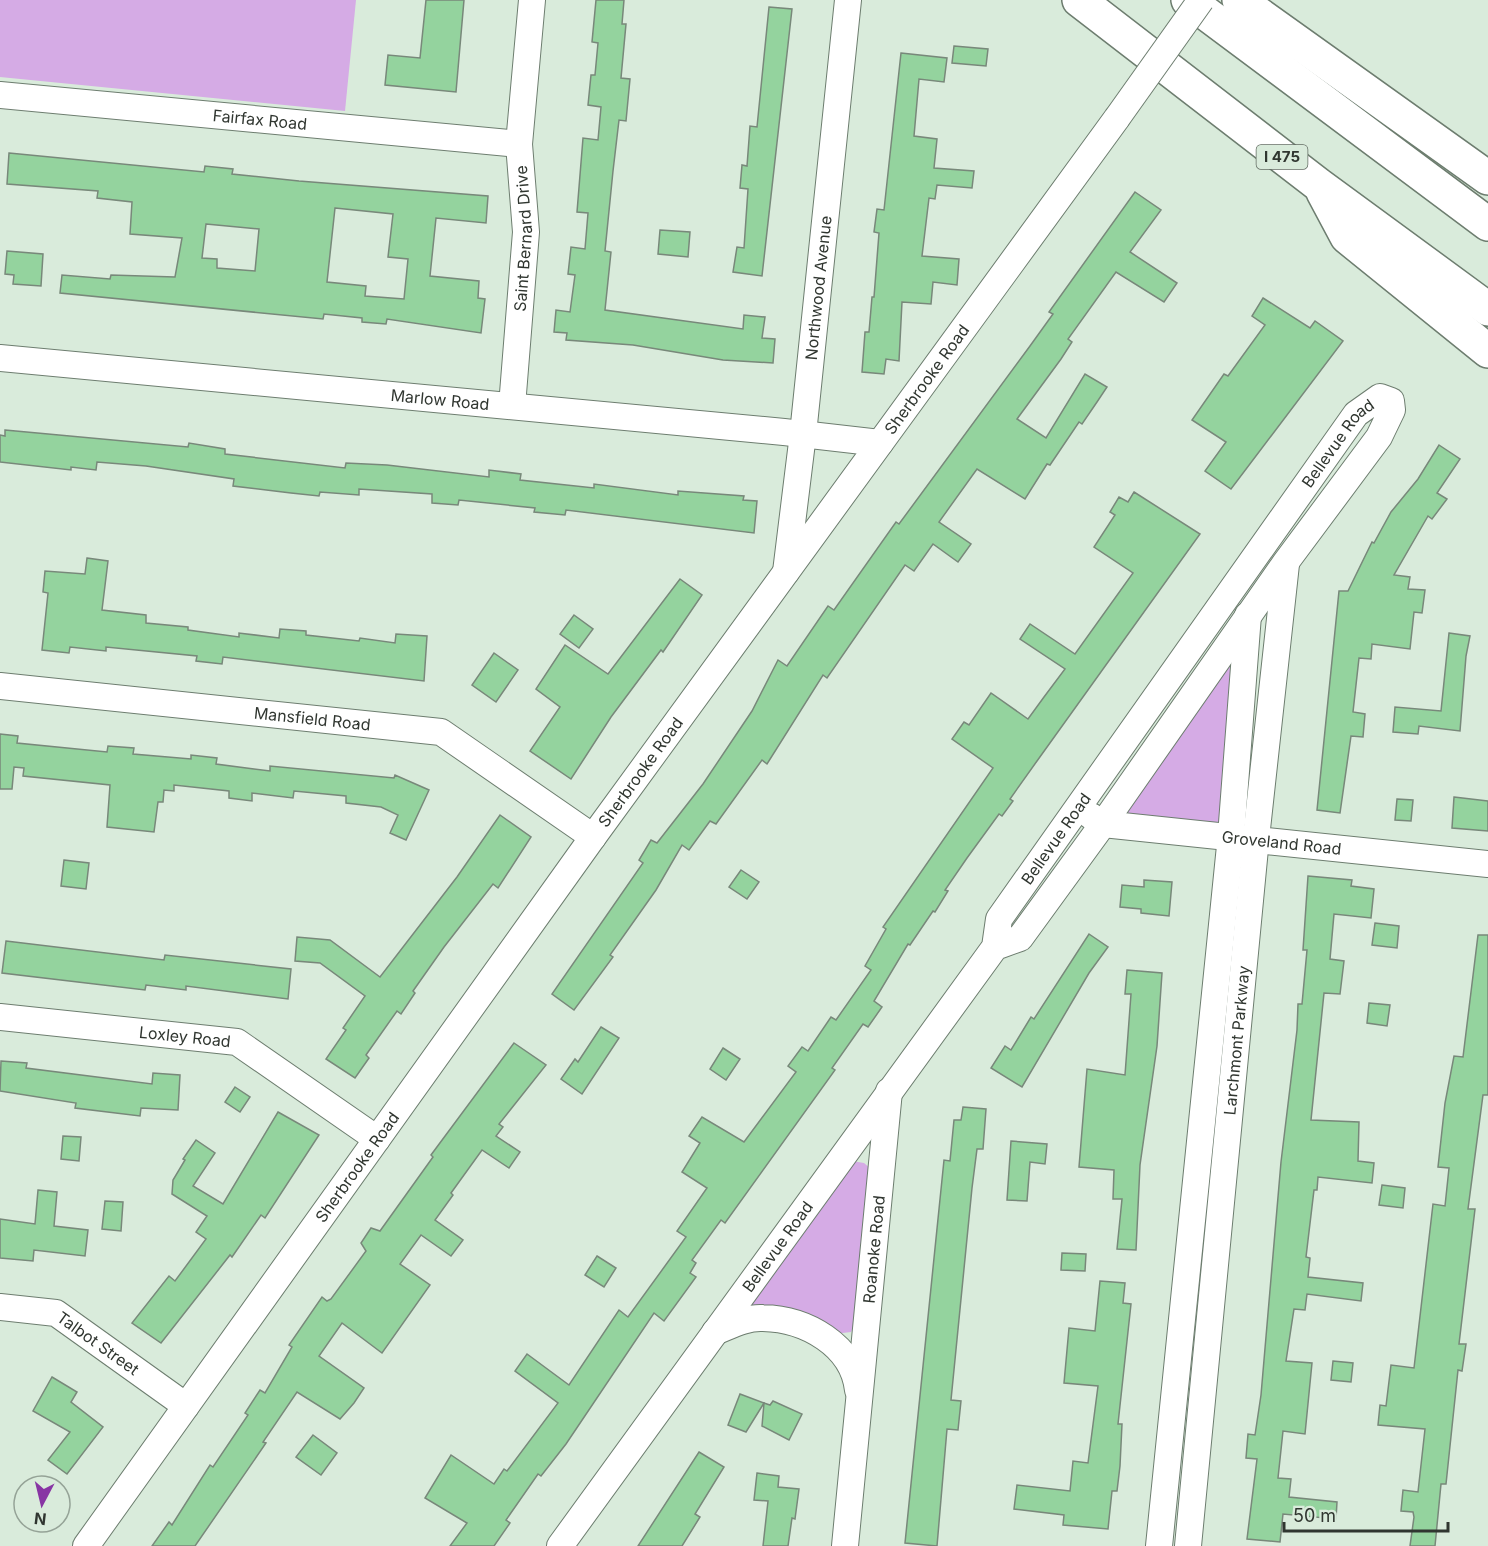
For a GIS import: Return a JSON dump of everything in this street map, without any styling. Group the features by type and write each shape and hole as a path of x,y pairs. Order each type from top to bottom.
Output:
{"highway":[{"name":"I 475","path":"1079,0 1319,185 1488,309"},
{"path":"1188,0 1488,224"},
{"path":"1239,0 1488,178"},
{"path":"1319,185 1347,237 1488,351"}],"street":[{"name":"Saint Bernard Drive","path":"512,406 526,232 519,144 532,0"},
{"name":"Northwood Avenue","path":"786,574 803,434 848,0"},
{"name":"Sherbrooke Road","path":"86,1546 593,837 1201,0"},
{"name":"Fairfax Road","path":"0,95 519,144"},
{"name":"Marlow Road","path":"0,358 880,443"},
{"name":"Bellevue Road","path":"560,1546 995,947 999,919 1356,414 1380,397 1391,401 1392,410 1379,437 1286,562 1103,824 1020,938 995,947"},
{"path":"1264,546 1286,562"},
{"name":"Larchmont Parkway","path":"1159,1546 1244,837 1286,562"},
{"path":"1226,600 1249,615"},
{"name":"Larchmont Parkway","path":"1188,1546 1244,837 1249,615"},
{"name":"Mansfield Road","path":"0,686 441,732 593,837"},
{"name":"Groveland Road","path":"1078,807 1103,824 1488,864"},
{"name":"Loxley Road","path":"0,1017 237,1042 377,1139"},
{"name":"Roanoke Road","path":"845,1546 889,1091"},
{"name":"Talbot Street","path":"0,1307 56,1313 186,1406"},
{"name":"Roanoke Road","path":"715,1332 740,1322 763,1318 809,1327 844,1355 856,1375 860,1408"}],"shaded area":[{"path":"0,0 356,0 345,111 0,77"},
{"path":"1233,657 1226,829 1111,821"},
{"path":"852,1161 864,1163 870,1168 855,1323 851,1332 834,1334 742,1307"}],"building":[{"path":"426,0 464,0 456,92 385,85 388,55 420,58"},
{"path":"596,0 624,0 622,24 626,24 621,78 630,79 626,121 619,120 613,171 605,251 611,252 605,310 743,329 744,315 765,317 762,338 775,339 773,363 723,360 633,345 566,340 567,333 554,332 556,310 570,312 575,275 568,274 571,247 585,249 588,213 577,212 583,138 598,140 601,107 588,105 591,75 595,75 598,43 592,42"},
{"path":"769,7 792,9 762,276 733,272 737,247 744,248 748,189 740,188 742,165 747,166 750,126 757,127"},
{"path":"954,46 988,49 986,66 952,63"},
{"path":"901,53 947,58 944,82 919,79 914,136 937,139 934,168 974,171 972,188 937,185 935,199 929,198 922,256 959,259 957,285 933,282 931,304 902,302 899,361 886,359 884,374 862,372 865,332 869,332 872,297 874,297 879,233 874,232 877,209 884,210"},
{"path":"9,153 204,172 205,166 233,169 232,174 488,196 486,223 436,218 430,276 479,281 478,298 485,299 481,333 387,319 386,324 362,322 362,318 324,314 323,319 60,293 62,275 110,279 111,275 175,277 182,238 130,234 132,202 97,198 98,191 7,184","holes":["335,208 393,214 388,257 408,259 404,299 365,296 366,286 327,282","206,224 259,229 255,271 217,268 217,259 202,258"]},
{"path":"1135,192 1161,210 1130,252 1177,283 1164,302 1116,272 1068,339 1072,342 1061,359 1017,419 1046,438 1085,374 1107,387 1082,424 1079,422 1050,465 1047,464 1025,499 977,469 939,522 971,544 958,562 933,544 914,571 905,565 827,678 823,675 767,764 762,760 716,824 710,821 689,850 682,845 656,890 610,955 613,957 574,1010 552,994 643,863 639,860 651,840 657,843 703,784 752,711 778,660 787,666 828,606 834,610 896,522 899,524 1053,314 1049,312"},
{"path":"660,230 690,232 688,257 658,254"},
{"path":"7,251 43,254 41,286 13,284 14,275 5,274"},
{"path":"1263,298 1310,328 1315,321 1343,341 1231,489 1205,471 1226,442 1192,420 1224,374 1228,376 1265,325 1252,316"},
{"path":"5,430 188,447 189,443 225,449 225,454 345,468 346,463 387,465 489,477 489,470 521,474 520,480 594,488 594,484 678,495 678,491 744,496 743,500 757,501 754,533 566,510 565,515 534,512 535,508 459,500 458,505 432,503 432,494 359,489 359,495 320,492 319,496 291,493 233,486 234,479 146,466 97,462 96,470 71,467 71,470 0,462 0,435 5,436"},
{"path":"1439,445 1460,459 1437,493 1447,499 1432,519 1428,516 1394,575 1410,577 1408,589 1425,590 1422,613 1414,612 1410,649 1372,644 1371,659 1359,658 1353,712 1365,714 1363,737 1351,736 1340,813 1317,810 1339,591 1348,591 1372,542 1374,543 1391,512 1418,479"},
{"path":"1134,492 1200,534 1010,799 1013,801 1002,816 999,814 967,858 945,890 948,891 935,912 933,911 910,945 908,944 874,1001 882,1007 868,1027 863,1024 832,1068 835,1070 725,1223 721,1220 692,1260 696,1263 690,1273 696,1277 664,1321 654,1313 566,1444 541,1476 538,1474 506,1520 510,1523 494,1546 450,1546 467,1523 425,1498 451,1455 494,1484 504,1469 507,1471 558,1403 515,1371 527,1354 569,1385 619,1310 628,1317 686,1237 677,1231 707,1188 682,1172 700,1143 689,1136 702,1117 744,1142 796,1072 788,1066 802,1047 808,1051 831,1017 836,1020 871,970 865,966 886,929 883,927 993,768 952,739 964,722 969,725 991,693 1028,719 1065,669 1020,639 1030,624 1075,654 1133,573 1094,547 1115,515 1110,512 1119,497 1128,502"},
{"path":"87,558 108,561 102,610 146,615 146,623 188,627 188,630 239,637 239,633 279,638 280,629 306,631 306,635 359,641 360,638 395,643 396,634 427,636 424,681 223,657 222,664 196,661 197,656 106,647 106,651 70,647 69,653 42,650 48,593 43,592 45,571 85,574"},
{"path":"680,579 702,595 663,652 661,650 611,717 571,779 530,751 560,707 536,689 565,645 608,674"},
{"path":"574,615 593,629 579,648 560,634"},
{"path":"1449,633 1470,636 1466,656 1460,731 1419,726 1418,734 1393,732 1395,707 1441,711"},
{"path":"494,653 518,670 496,702 472,685"},
{"path":"0,734 18,736 17,743 107,752 108,746 134,748 133,754 191,759 191,755 217,758 216,764 270,771 270,766 394,778 395,775 429,790 406,840 390,833 398,815 381,807 346,803 346,796 294,791 293,798 252,793 252,801 229,798 229,791 174,785 174,791 164,790 163,802 158,802 154,832 107,827 110,785 23,776 24,768 14,767 12,789 0,789"},
{"path":"1454,797 1488,801 1488,831 1452,828"},
{"path":"1397,799 1413,800 1411,821 1395,820"},
{"path":"500,815 531,837 498,888 493,884 444,947 413,991 415,993 401,1014 397,1011 366,1055 369,1058 355,1078 326,1059 346,1030 343,1028 365,996 320,963 295,961 297,937 330,940 380,977 457,877"},
{"path":"64,860 89,863 86,889 61,886"},
{"path":"741,870 759,882 747,899 729,887"},
{"path":"1308,876 1352,880 1351,886 1374,889 1371,918 1334,914 1330,959 1344,961 1340,994 1324,993 1311,1120 1359,1122 1358,1161 1374,1163 1372,1183 1318,1177 1317,1190 1314,1190 1306,1257 1310,1258 1308,1277 1363,1283 1361,1301 1307,1294 1305,1310 1294,1309 1286,1361 1312,1363 1305,1434 1283,1431 1278,1478 1291,1479 1289,1497 1337,1502 1336,1519 1283,1514 1280,1542 1247,1539 1257,1459 1246,1458 1248,1434 1255,1435 1261,1395 1281,1162 1298,1004 1302,1004 1307,950 1303,950"},
{"path":"1144,880 1172,882 1169,916 1141,913 1141,909 1120,907 1122,885 1144,887"},
{"path":"1375,923 1399,926 1397,948 1372,945"},
{"path":"1089,934 1108,947 1089,973 1022,1087 991,1068 1005,1046 1011,1050 1031,1017 1034,1019"},
{"path":"1478,935 1488,935 1488,1095 1483,1095 1468,1209 1475,1209 1459,1344 1466,1344 1462,1371 1458,1370 1446,1484 1441,1484 1435,1546 1410,1546 1414,1517 1413,1512 1401,1511 1403,1490 1418,1492 1425,1429 1378,1425 1380,1405 1386,1406 1391,1365 1414,1368 1433,1204 1445,1206 1449,1168 1438,1167 1445,1103 1454,1056 1463,1057"},
{"path":"6,941 164,960 165,955 291,969 288,999 186,986 186,990 146,985 145,990 2,973"},
{"path":"1127,970 1162,973 1157,1046 1140,1165 1136,1250 1117,1249 1122,1199 1113,1199 1114,1170 1079,1167 1087,1069 1125,1075 1131,994 1125,994"},
{"path":"1369,1003 1390,1005 1387,1026 1367,1023"},
{"path":"601,1027 619,1038 582,1094 561,1079 575,1059 578,1062"},
{"path":"514,1043 546,1065 499,1124 503,1127 496,1136 520,1152 509,1168 482,1150 451,1193 453,1195 435,1220 463,1240 451,1256 421,1235 400,1264 430,1285 382,1353 342,1323 319,1356 364,1388 354,1403 340,1419 297,1392 263,1442 266,1443 195,1546 152,1546 169,1522 172,1525 210,1465 213,1467 248,1415 245,1413 260,1390 265,1393 292,1347 289,1345 322,1297 327,1301 331,1299 366,1251 361,1243 371,1228 380,1231 433,1157 431,1155"},
{"path":"723,1048 740,1059 726,1080 710,1069"},
{"path":"1,1061 27,1063 26,1068 152,1084 153,1073 180,1075 178,1110 141,1108 140,1116 75,1108 76,1103 0,1091"},
{"path":"235,1087 250,1097 240,1112 225,1102"},
{"path":"963,1107 986,1109 983,1149 977,1149 972,1188 951,1400 961,1401 958,1430 947,1429 937,1546 905,1543 944,1160 950,1161 954,1120 961,1120"},
{"path":"278,1112 319,1135 265,1218 261,1215 232,1257 230,1255 161,1343 132,1323 169,1276 175,1281 206,1239 196,1232 207,1216 172,1194 173,1180 185,1160 183,1159 196,1140 215,1153 193,1186 223,1204"},
{"path":"63,1136 81,1137 79,1161 61,1159"},
{"path":"1011,1141 1047,1144 1045,1164 1030,1162 1027,1201 1007,1200"},
{"path":"1382,1185 1405,1188 1403,1208 1379,1205"},
{"path":"38,1190 57,1192 54,1226 88,1230 85,1256 34,1250 33,1261 0,1258 0,1219 35,1224"},
{"path":"105,1201 123,1202 121,1231 102,1229"},
{"path":"1062,1253 1086,1254 1085,1271 1061,1270"},
{"path":"597,1256 616,1268 604,1287 585,1275"},
{"path":"1100,1281 1125,1283 1123,1303 1131,1304 1118,1424 1122,1424 1120,1466 1117,1491 1112,1491 1108,1529 1063,1525 1064,1515 1014,1509 1017,1485 1070,1491 1073,1461 1088,1463 1098,1386 1064,1383 1069,1328 1095,1331"},
{"path":"1333,1361 1353,1363 1351,1382 1331,1380"},
{"path":"52,1377 77,1392 71,1402 103,1427 67,1474 48,1460 70,1432 33,1411"},
{"path":"740,1394 764,1403 746,1432 728,1425"},
{"path":"773,1401 802,1414 789,1440 762,1426 764,1403 770,1405"},
{"path":"313,1435 337,1453 321,1475 296,1457"},
{"path":"699,1452 724,1467 695,1514 700,1517 682,1546 638,1546"},
{"path":"757,1473 779,1476 778,1487 799,1489 788,1546 763,1546 768,1501 754,1500"}]}
